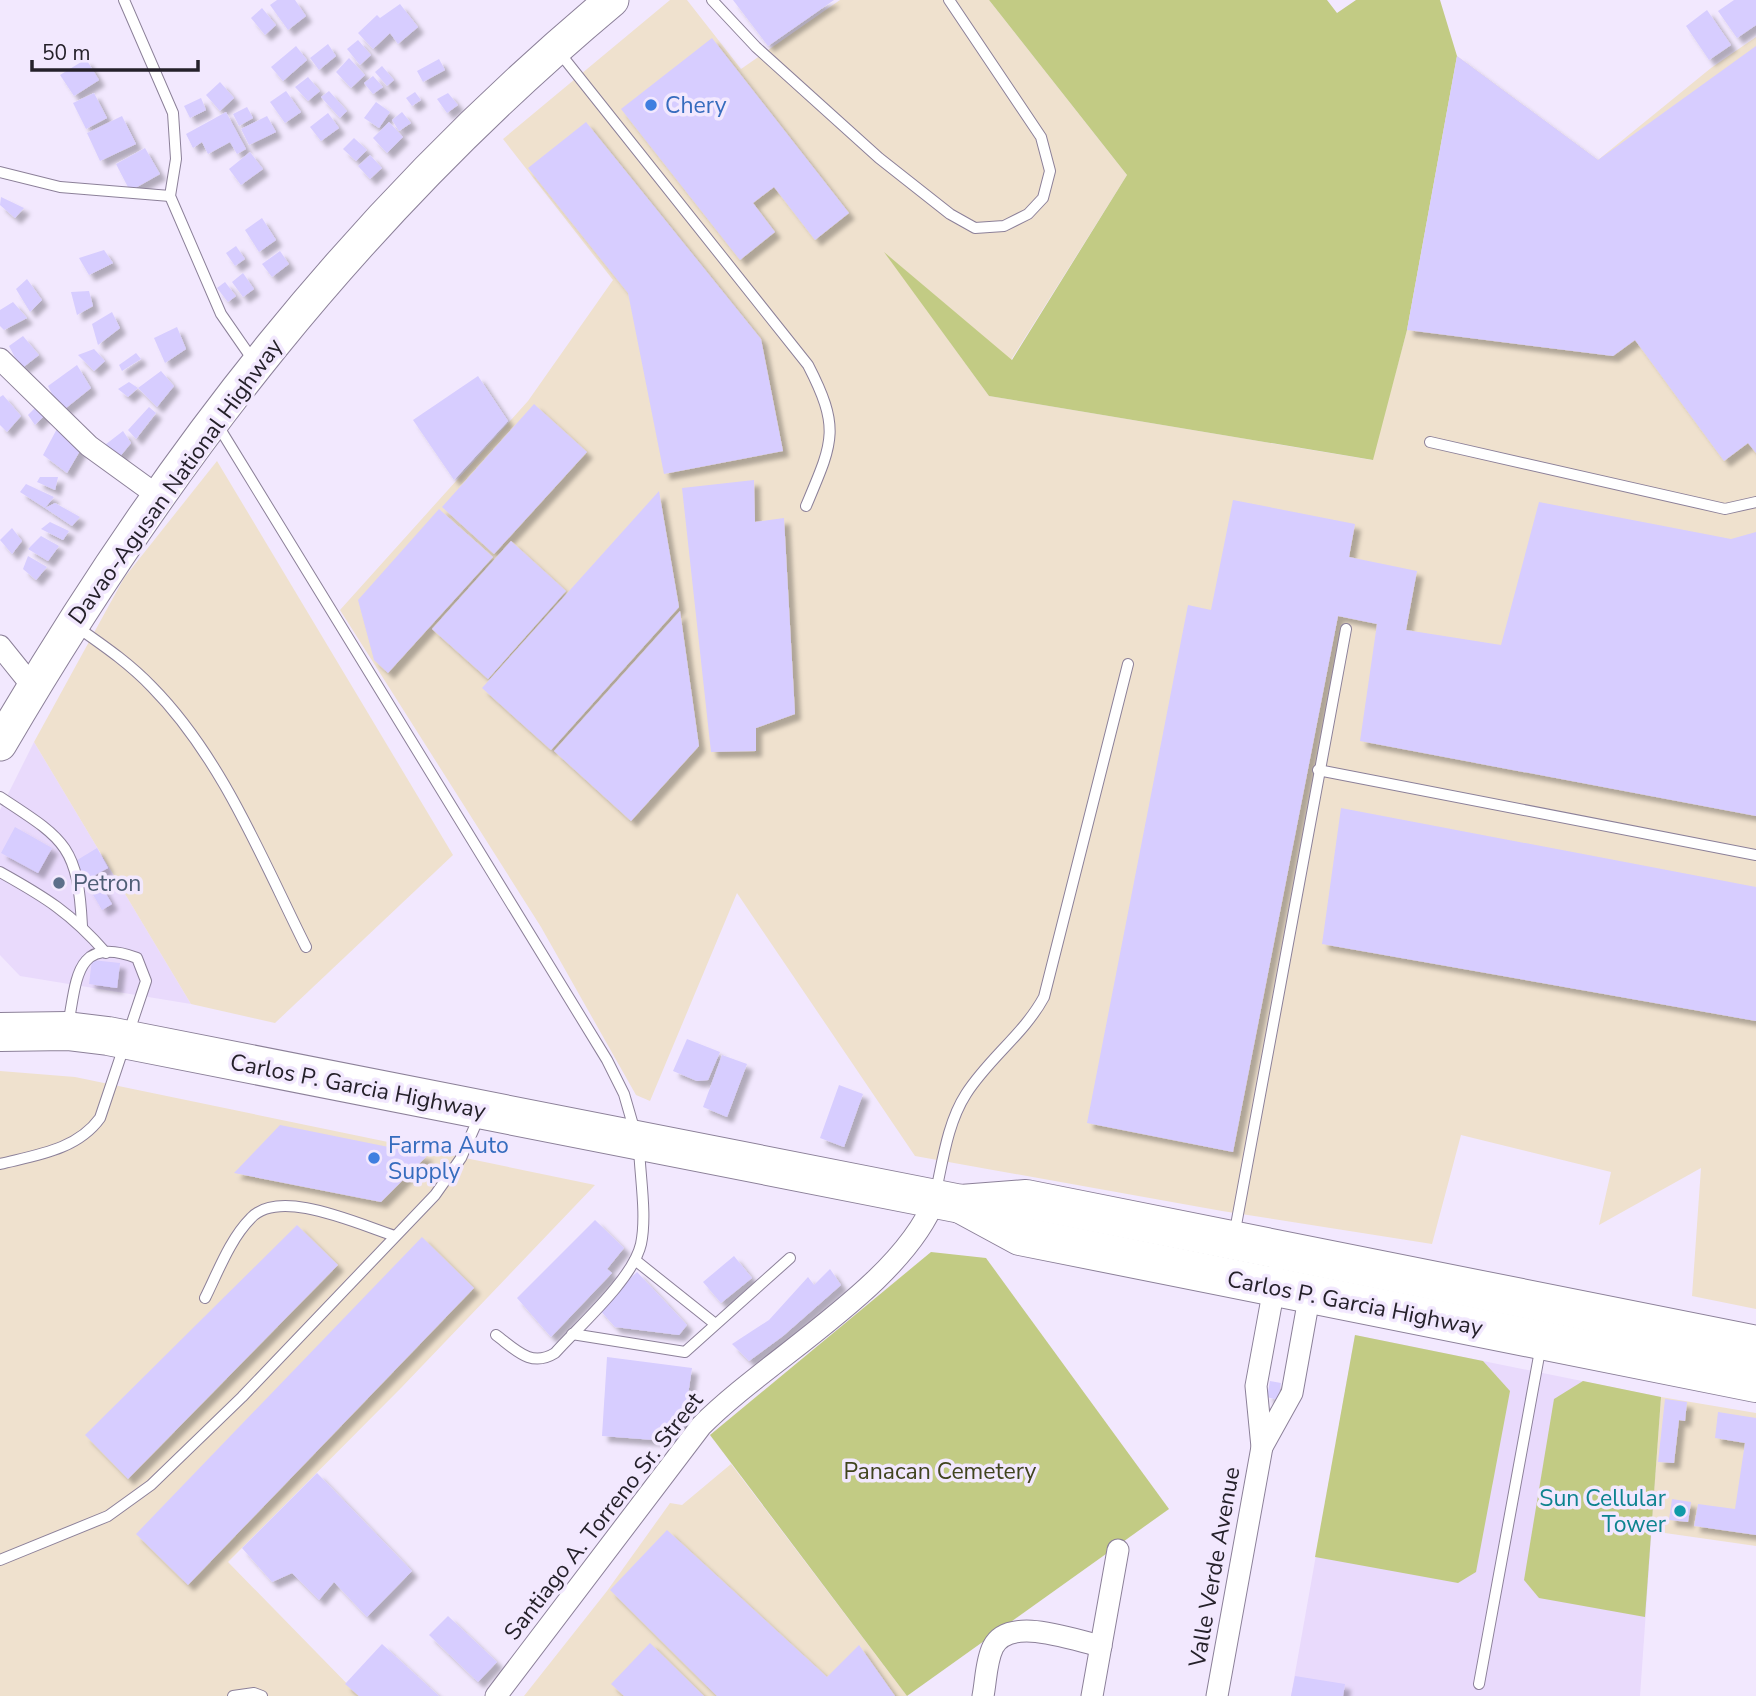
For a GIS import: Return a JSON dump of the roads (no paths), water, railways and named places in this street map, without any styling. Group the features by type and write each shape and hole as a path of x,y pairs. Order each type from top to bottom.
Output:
{"highway":[{"path":"0,1006 34,1031"},
{"name":"Carlos P. Garcia Highway","path":"34,1031 125,1040 948,1202 1026,1199 1229,1259 1291,1290 1756,1383"},
{"name":"Carlos P. Garcia Highway","path":"1229,1259 1282,1250 1756,1345"}],"main road":[{"name":"Davao-Agusan National Highway","path":"0,744 112,559 255,363 345,259 443,155 556,48 612,0"}],"street":[{"path":"0,359 89,446 158,496"},
{"path":"0,646 33,687"},
{"name":"Santiago A. Torreno Sr. Street","path":"496,1696 701,1426 885,1269 921,1227 948,1202"},
{"name":"Valle Verde Avenue","path":"1262,1447 1292,1393 1297,1365 1291,1290 1282,1250"},
{"name":"Valle Verde Avenue","path":"1217,1696 1262,1447 1256,1386 1261,1359 1291,1290 1318,1258"},
{"path":"1261,1359 1297,1365"},
{"path":"1092,1696 1118,1550"},
{"path":"983,1696 991,1651 999,1639 1010,1632 1023,1630 1101,1646"}],"lane":[{"path":"124,0 173,113 176,159 170,196 221,314 255,363"},
{"path":"712,0 756,47 879,158 950,214 975,228 1004,226 1028,215 1042,198 1050,171 1041,137 949,0"},
{"path":"556,48 808,365 831,417 832,439 806,506"},
{"path":"0,172 60,187 170,196"},
{"path":"214,418 607,1060 624,1094 638,1142 641,1243 635,1260 555,1353 544,1360 532,1361 496,1335"},
{"path":"1430,442 1725,509 1756,502"},
{"path":"72,623 124,660 177,716 213,766 306,947"},
{"path":"1229,1259 1346,629"},
{"path":"948,1202 956,1111 977,1079 1033,1016 1044,997 1128,664"},
{"path":"1318,770 1756,855"},
{"path":"0,797 54,833 67,849 80,889 82,926"},
{"path":"0,872 53,901 82,926 106,953"},
{"path":"0,1164 75,1143 91,1131 100,1118 146,981 136,958 120,952 94,953 84,959 34,1031"},
{"path":"0,1560 85,1527 130,1503 242,1397 396,1237 449,1177 461,1158 482,1111"},
{"path":"205,1298 240,1231 263,1208 279,1204 298,1206 396,1237"},
{"path":"572,1334 685,1352 696,1345 714,1323 790,1258"},
{"path":"635,1260 714,1323"},
{"path":"1479,1684 1542,1340"},
{"path":"233,1696 254,1693 262,1696"}],"place":[{"name":"Chery","path":"651,105"},
{"name":"Petron","path":"59,883"},
{"name":"Farma Auto Supply","path":"374,1158"},
{"name":"Sun Cellular Tower","path":"1680,1511"}],"park label":[{"name":"Panacan Cemetery","path":"940,1471"}]}
